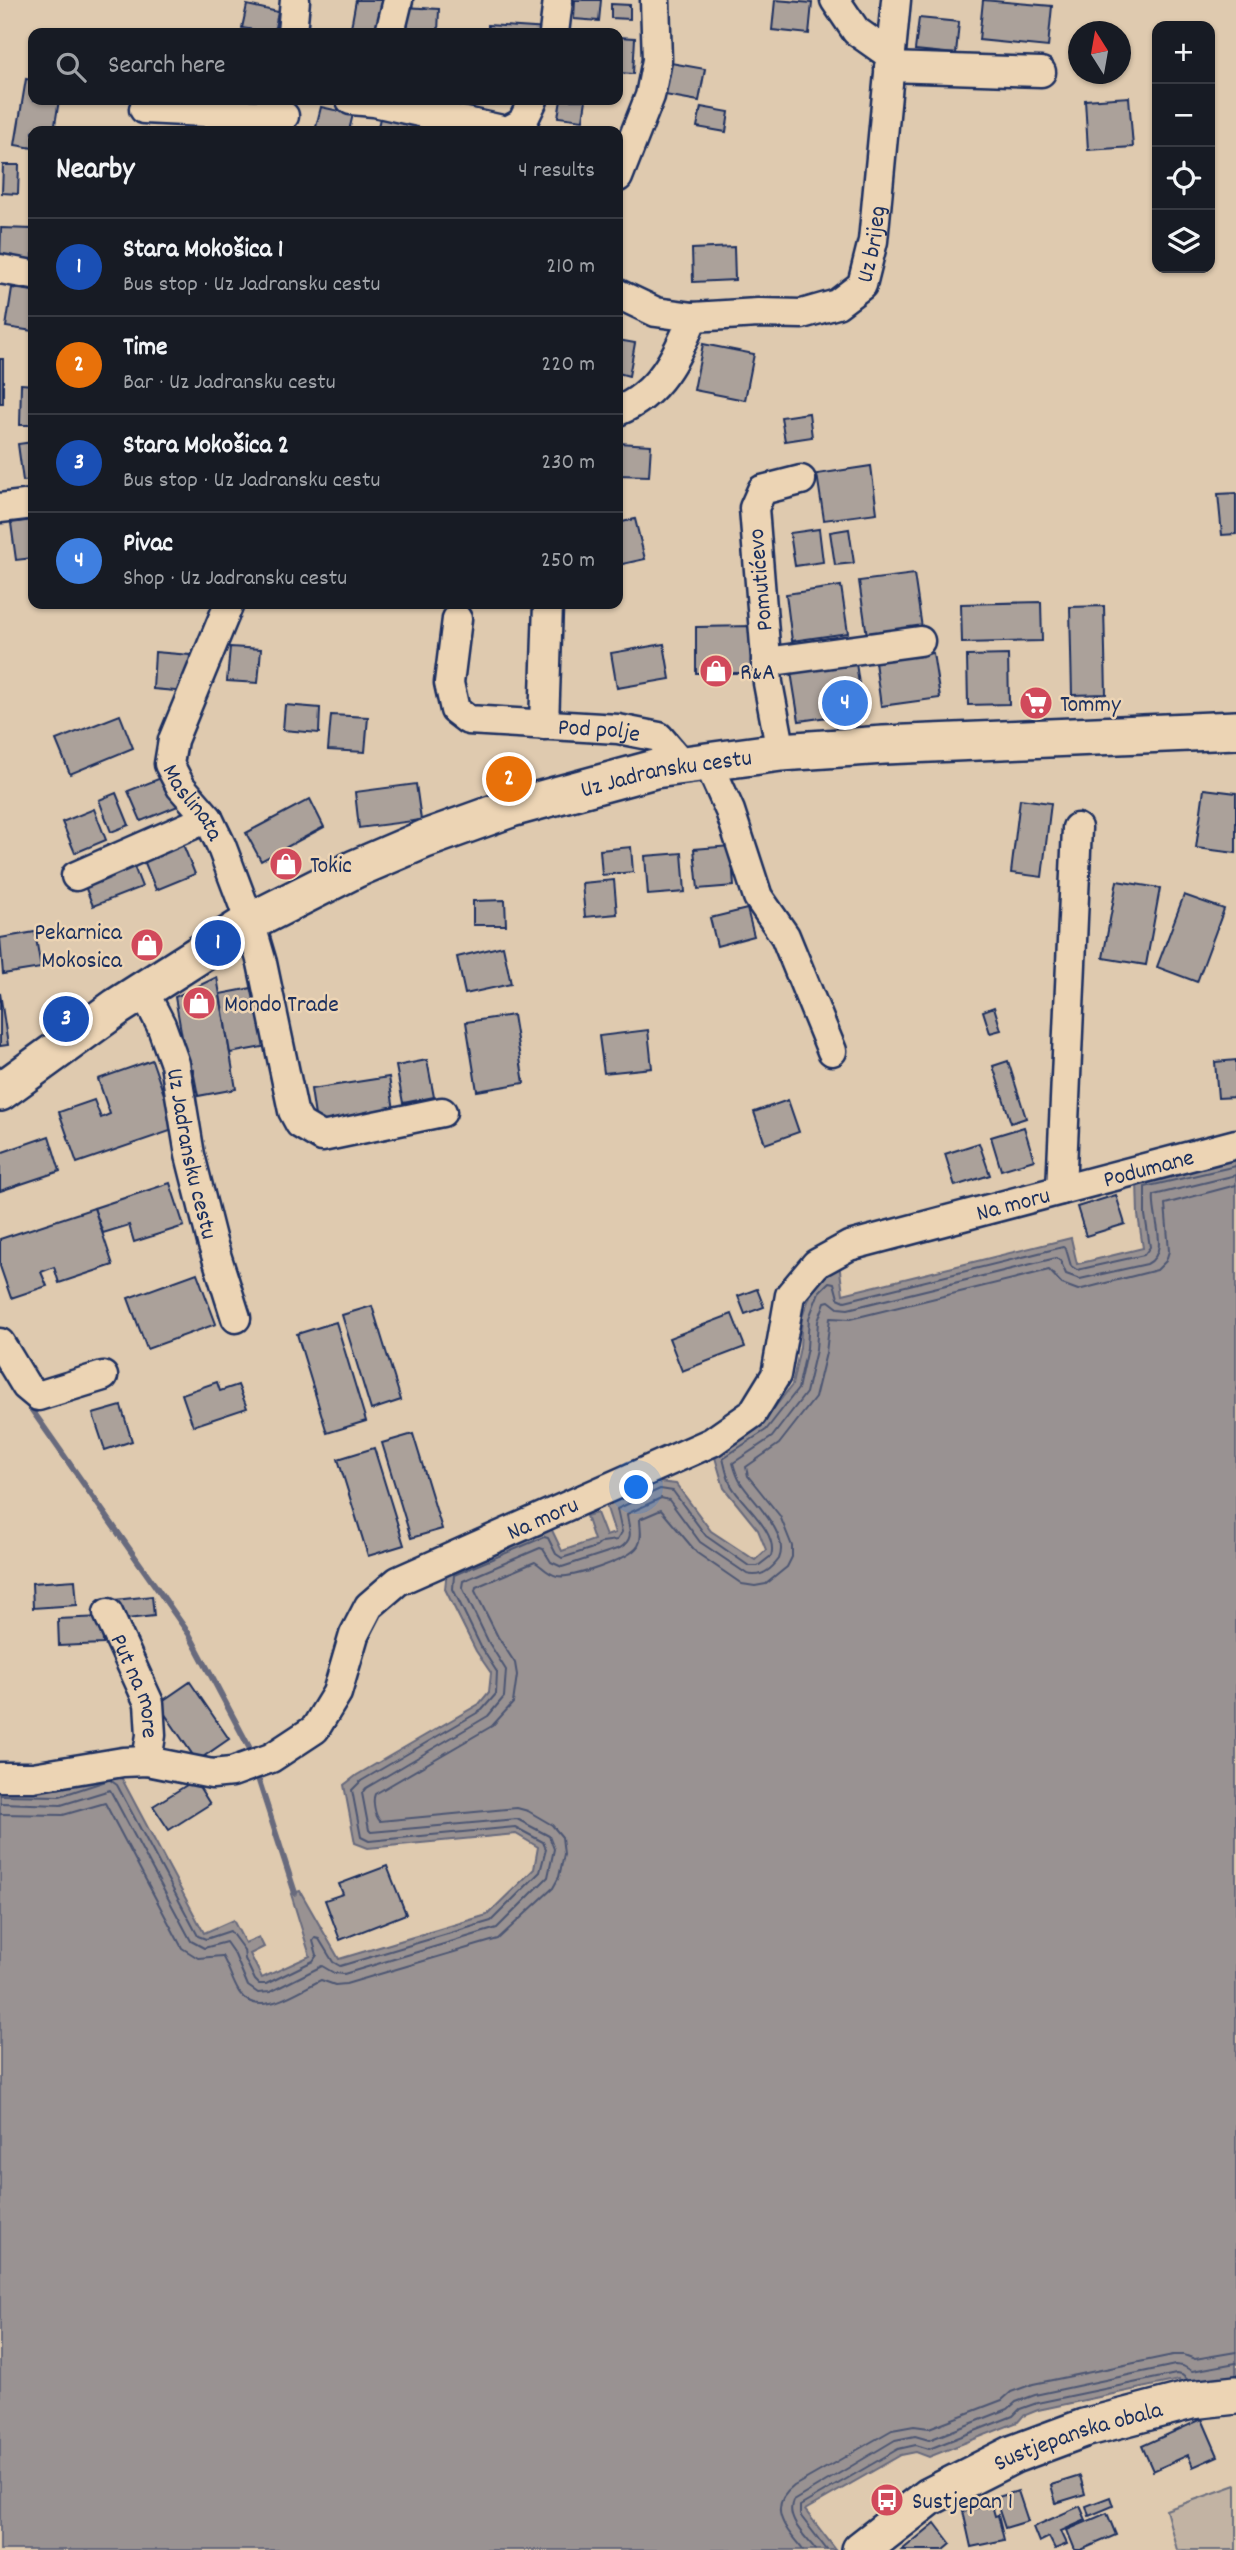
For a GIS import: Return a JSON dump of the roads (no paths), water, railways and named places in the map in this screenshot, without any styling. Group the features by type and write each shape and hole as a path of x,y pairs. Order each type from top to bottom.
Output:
{"main road":[{"name":"Uz Jadransku cestu","path":"0,1093 143,990 250,922 355,869 425,839 511,808 655,769 781,752 898,744 1236,730"},
{"name":"Sustjepanska obala","path":"861,2550 929,2497 1014,2454 1084,2428 1191,2400 1236,2395"}],"street":[{"path":"292,28 295,0"},
{"path":"391,28 397,0"},
{"path":"555,28 558,0"},
{"path":"623,164 650,96 657,60 655,0"},
{"path":"835,0 856,31 890,61 1041,72"},
{"name":"Uz brijeg","path":"623,297 656,312 693,317 758,313 802,314 837,304 862,285 873,241 895,0"},
{"path":"390,105 484,126"},
{"path":"516,126 522,123 531,105"},
{"path":"144,109 284,116"},
{"path":"0,269 28,274"},
{"path":"623,409 636,404 660,381 679,352 693,317"},
{"name":"Pomutićevo","path":"781,752 766,662 754,508 762,490 801,480"},
{"path":"0,508 28,504"},
{"name":"Maslinata","path":"227,609 173,740 169,764 181,787 208,818 222,845 250,922 262,964 293,1111 300,1124 322,1137 442,1112"},
{"name":"Pod polje","path":"544,725 548,609"},
{"name":"Pod polje","path":"457,619 449,683 455,709 468,719 618,729 659,737 696,764 730,811 758,897 785,936 832,1051"},
{"path":"766,662 920,640"},
{"path":"76,876 208,818"},
{"path":"1060,1190 1077,828"},
{"name":"Uz Jadransku cestu","path":"143,990 161,1025 175,1064 190,1155 212,1242 236,1318"},
{"name":"Podumane","path":"1060,1190 1236,1144"},
{"name":"Na moru","path":"0,1777 33,1777 123,1762 147,1761 212,1774 232,1772 271,1758 315,1729 337,1693 354,1635 369,1606 398,1581 712,1442 752,1413 776,1375 790,1295 816,1264 849,1246 1060,1190"},
{"path":"0,1343 26,1386 38,1396 103,1376"},
{"name":"Put na more","path":"108,1613 149,1703 151,1735 147,1761"}],"water":[{"path":"1236,1158 1236,2378 1180,2389 1179,2380 1038,2410 1023,2416 1018,2422 929,2457 916,2452 901,2455 805,2510 836,2550 0,2550 0,1788 59,1789 110,1772 122,1779 204,1933 233,1920 245,1943 259,1937 264,1947 250,1954 262,1978 310,1956 291,1894 300,1891 339,1959 487,1915 534,1869 538,1847 516,1834 368,1848 355,1843 344,1785 479,1704 489,1692 491,1673 476,1651 445,1589 447,1570 550,1526 562,1551 594,1540 586,1516 597,1513 606,1536 615,1533 606,1505 659,1482 676,1484 711,1531 755,1560 766,1550 758,1530 724,1488 714,1454 761,1425 792,1385 800,1347 802,1317 813,1288 839,1263 843,1294 1071,1238 1077,1264 1143,1248 1137,1180"}],"waterway":[{"path":"27,1403 189,1634 249,1747"},
{"path":"259,1781 295,1893"}],"place":[{"name":"R&A","path":"716,671"},
{"name":"Pivac","path":"845,703"},
{"name":"Tommy","path":"1036,703"},
{"name":"Time","path":"509,779"},
{"name":"Tokic","path":"286,864"},
{"name":"Stara Mokošica 1","path":"218,943"},
{"name":"Pekarnica Mokosica","path":"147,945"},
{"name":"Mondo Trade","path":"199,1003"},
{"name":"Stara Mokošica 2","path":"66,1019"},
{"name":"Sustjepan 1","path":"887,2500"}]}
